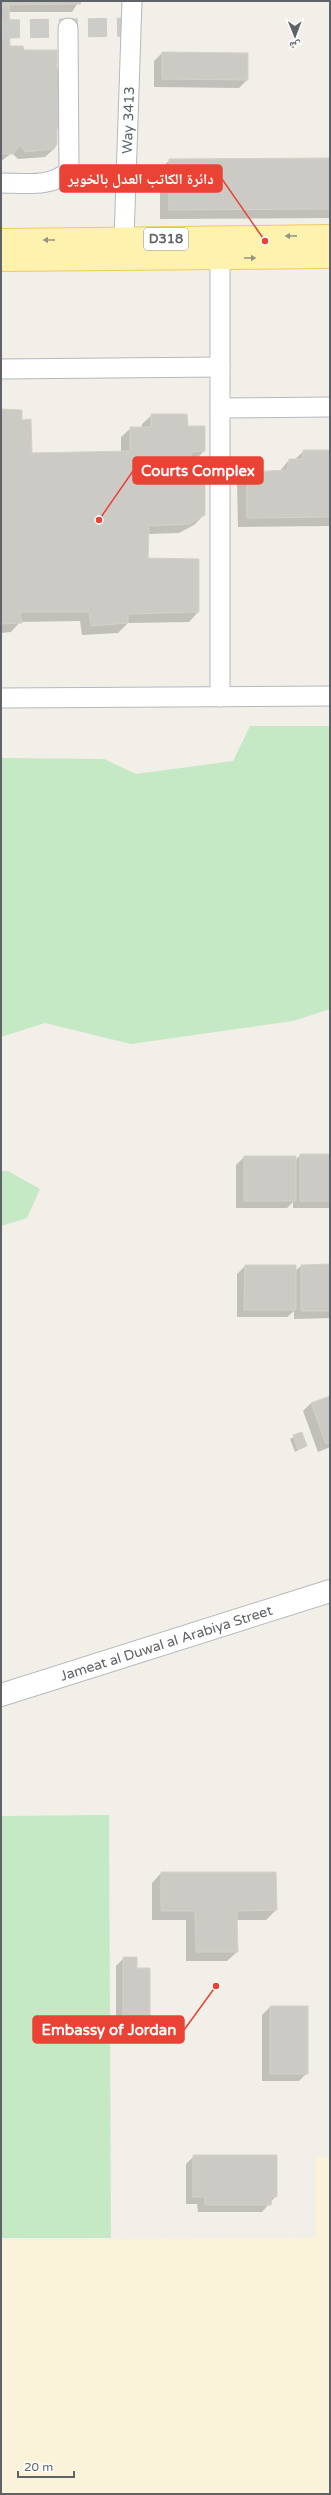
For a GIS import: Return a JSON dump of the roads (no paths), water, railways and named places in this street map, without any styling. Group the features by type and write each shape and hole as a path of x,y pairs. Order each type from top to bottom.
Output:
{"main road":[{"name":"D318","path":"1,260 193,258 220,248 330,236"},
{"name":"D318","path":"1,240 124,239 309,258 330,258"},
{"path":"49,259 66,253 113,248 124,239 136,248 176,250 193,258"},
{"path":"309,258 330,247"}],"street":[{"name":"Way 3413","path":"124,239 132,1"},
{"path":"1,183 49,183 61,178 69,171 68,28"},
{"path":"220,248 220,697"},
{"path":"1,369 220,367"},
{"path":"220,408 330,407"},
{"path":"1,698 330,696"},
{"name":"Jameat al Duwal al Arabiya Street","path":"1,1695 330,1591"}],"tunnel":[{"path":"1,29 132,27"}],"place":[{"name":"دائرة الكاتب العدل بالخوير","path":"265,241"},
{"name":"Courts Complex","path":"99,520"},
{"name":"Embassy of Jordan","path":"216,1986"}]}
